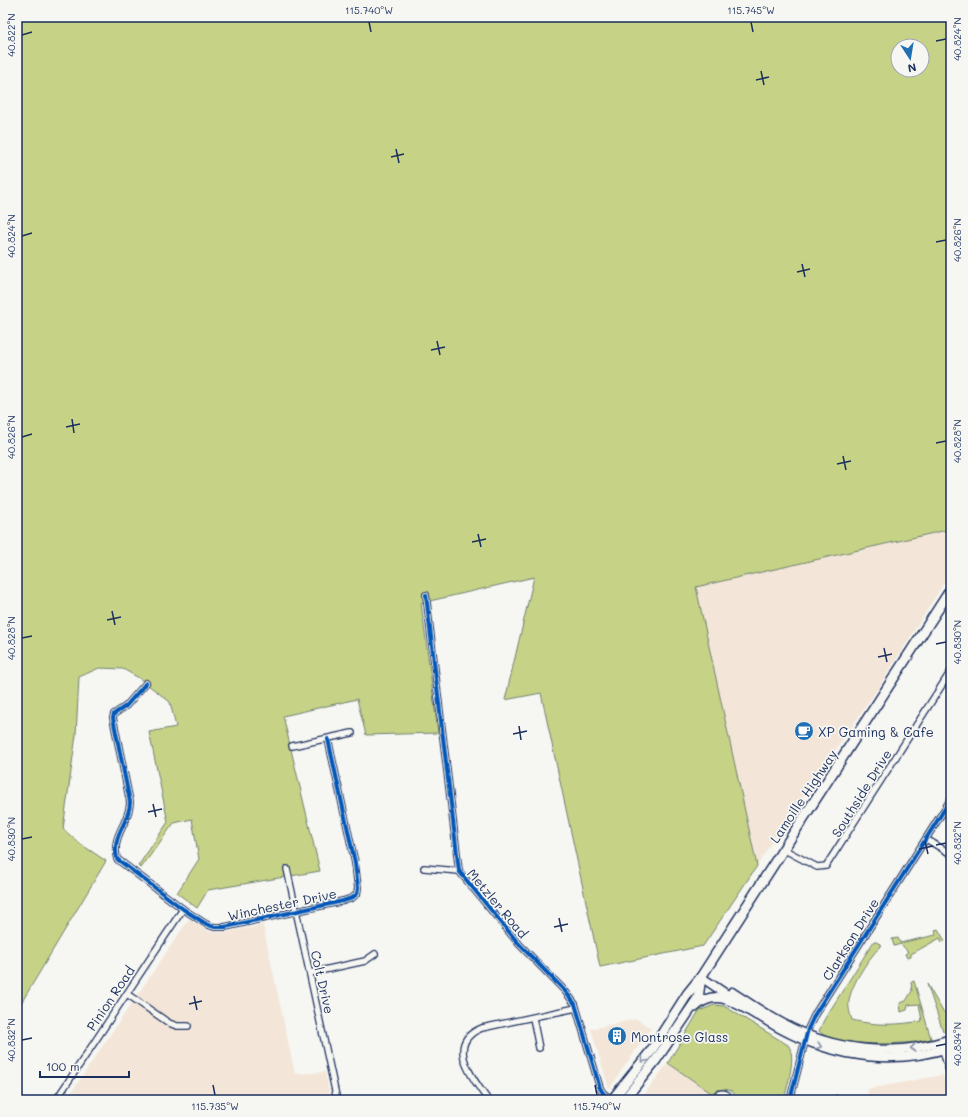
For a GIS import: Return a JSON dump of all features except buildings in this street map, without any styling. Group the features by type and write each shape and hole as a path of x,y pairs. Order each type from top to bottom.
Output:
{"main road":[{"name":"Lamoille Highway","path":"612,1100 651,1050 688,993 702,975 783,849 848,752 951,589"},
{"name":"Lamoille Highway","path":"624,1100 656,1060 698,998 702,975"},
{"path":"702,975 806,1038"},
{"path":"702,975 772,1026 806,1038 869,1049 901,1049 942,1046 951,1047"},
{"path":"674,1033 694,1008 710,997 723,998 757,1015"},
{"path":"942,1046 951,1039"}],"street":[{"name":"Metzler Road","path":"426,595 459,871 519,944 570,997 576,1008 600,1088 603,1093 612,1100"},
{"name":"Southside Drive","path":"783,849 817,867 826,866 841,846 951,671"},
{"name":"Winchester Drive","path":"146,683 123,710 117,712 113,718 130,801 128,815 118,834 115,844 117,859 183,909 206,924 214,927 348,900 357,894 358,888 355,863 328,739"},
{"path":"292,746 352,733"},
{"name":"Clarkson Drive","path":"790,1100 806,1038 815,1014 951,799"},
{"path":"926,838 951,854"},
{"path":"424,868 459,871"},
{"name":"Colt Drive","path":"287,869 338,1100"},
{"name":"Pinion Road","path":"56,1100 183,909"},
{"path":"310,973 365,961 375,954"},
{"path":"126,994 169,1023 177,1026 188,1026"},
{"path":"488,1100 468,1072 464,1060 463,1051 466,1042 471,1035 482,1028 576,1008"},
{"path":"533,1018 539,1048"},
{"path":"942,1046 951,1078"},
{"path":"714,1100 718,1094 723,1093 728,1096 730,1100"}],"shaded area":[{"path":"951,529 951,572 877,690 777,834 757,866 696,587"},
{"path":"189,919 210,932 227,932 263,925 295,1074 325,1072 331,1100 66,1100"},
{"path":"636,1019 651,1028 609,1089 591,1029"},
{"path":"668,1063 711,1093 709,1100 640,1100"},
{"path":"943,1075 950,1100 867,1100 868,1089"}],"green space":[{"path":"17,17 951,17 951,529 696,587 757,866 703,946 600,967 541,693 505,700 534,577 421,603 438,733 366,735 357,699 283,716 320,871 208,890 197,908 177,893 199,859 192,819 174,823 141,868 138,866 168,822 149,732 176,727 170,702 139,678 123,669 99,668 79,677 76,735 63,829 79,843 106,861 17,1010"},
{"path":"938,929 945,941 942,942 940,938 911,954 911,957 907,958 905,954 908,952 901,944 894,946 892,939 898,938 900,943 936,935 935,930"},
{"path":"874,941 882,945 867,963 850,994 849,1010 852,1020 887,1024 922,1021 919,1004 908,1005 907,1010 901,1012 900,1003 906,1001 912,991 911,982 914,981 931,1039 890,1044 855,1043 827,1036 819,1031 824,1020"},
{"path":"927,984 942,1010 945,1013 951,1012 951,1034 943,1031"},
{"path":"714,1005 724,1006 788,1045 792,1056 784,1100 738,1100 732,1091 726,1089 711,1093 668,1063 699,1011"}],"cycle path":[{"path":"426,595 459,871 519,944 565,991 575,1004 600,1088 603,1093 612,1100"},
{"path":"146,683 126,706 114,714 113,718 130,802 127,816 116,842 117,859 183,909 206,924 214,927 225,927 343,901 352,898 357,894 358,888 355,863 328,739"},
{"path":"790,1100 808,1029 815,1014 951,799"}],"place":[{"name":"XP Gaming & Cafe","path":"804,731"},
{"name":"Montrose Glass","path":"617,1036"}]}
